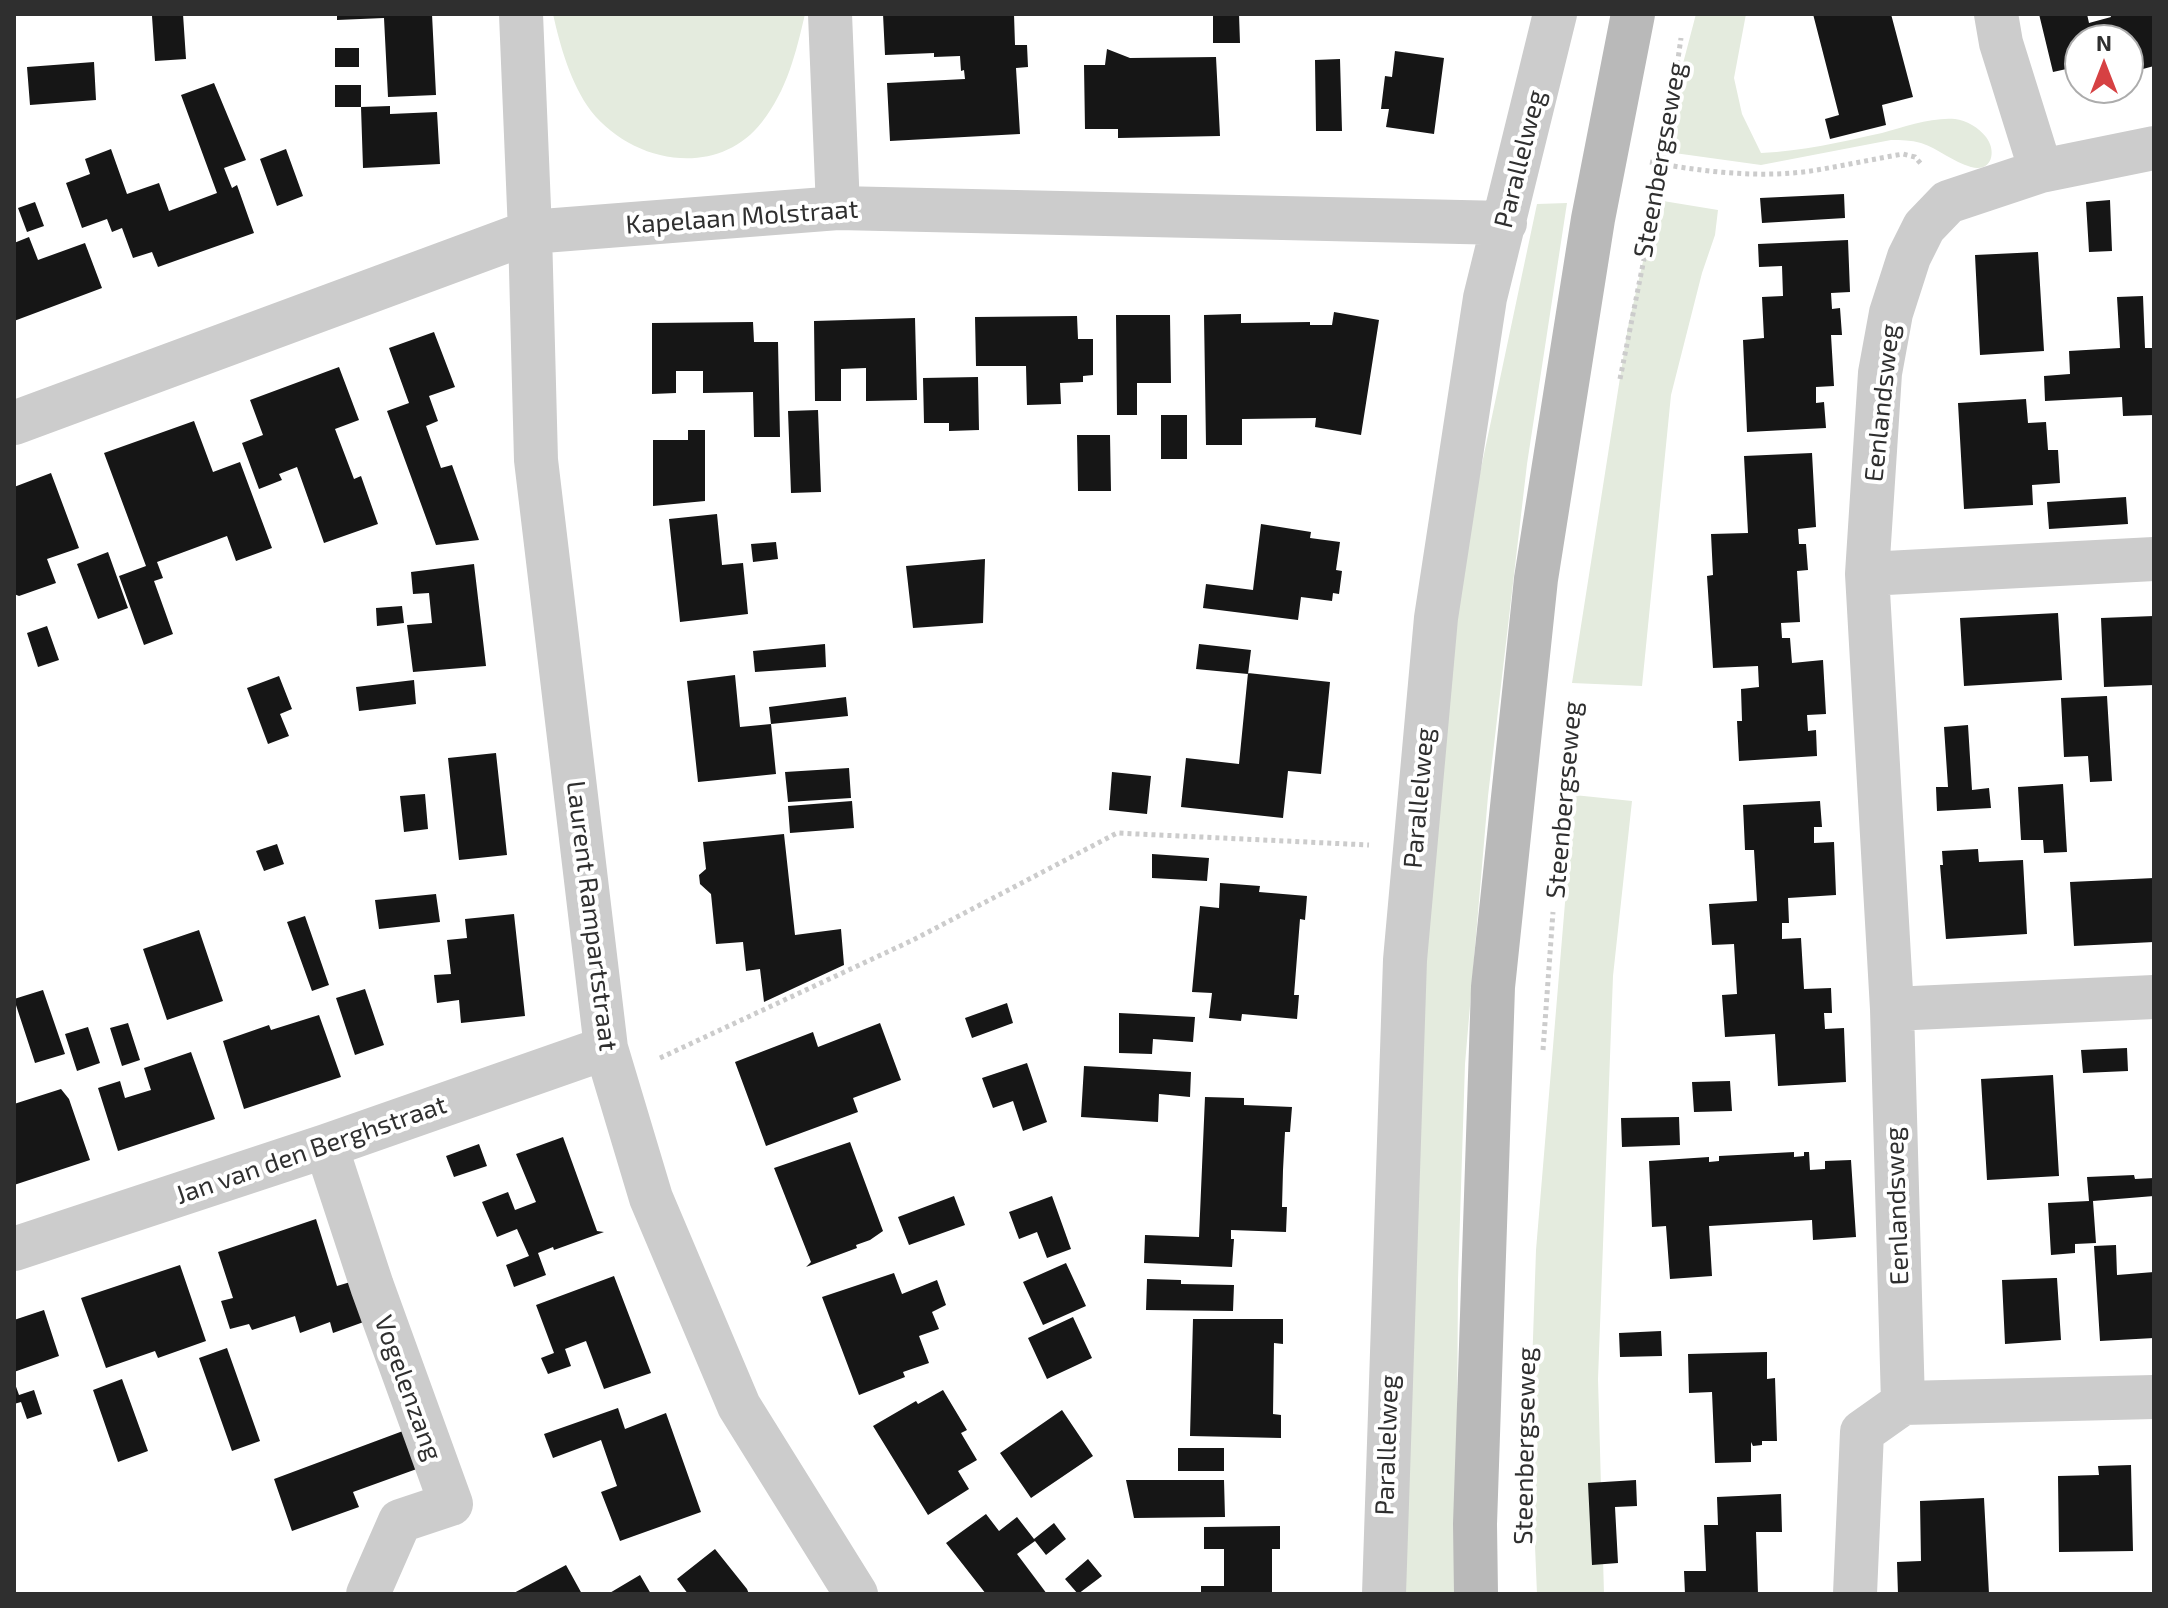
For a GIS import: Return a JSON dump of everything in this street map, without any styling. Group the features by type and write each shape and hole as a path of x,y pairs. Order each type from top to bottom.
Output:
{"main road":[{"name":"Steenbergseweg","path":"1476,1594 1475,1508 1493,987 1536,579 1593,219 1633,14"}],"street":[{"name":"Laurent Rampartstraat","path":"521,14 536,460 611,1063 651,1198 739,1406 856,1594"},
{"path":"830,14 838,208"},
{"name":"Parallelweg","path":"1384,1594 1405,960 1436,618 1485,298 1555,14"},
{"path":"1996,14 2001,43 2041,171"},
{"path":"1948,202 2041,171 2154,148"},
{"name":"Eenlandsweg","path":"1903,1403 1892,1009 1867,574 1880,373 1891,313 1909,257 1924,227 1948,202"},
{"name":"Kapelaan Molstraat","path":"14,423 530,232 838,208 1505,223"},
{"path":"1867,574 2154,559"},
{"path":"1892,1009 2154,997"},
{"name":"Jan van den Berghstraat","path":"14,1249 326,1146 611,1063"},
{"name":"Vogelenzang","path":"326,1146 372,1286 451,1504 400,1521 368,1594"},
{"path":"1855,1594 1862,1432 1903,1403 2154,1397"}],"path":[{"name":"Steenbergseweg","path":"1618,393 1663,164 1682,29"},
{"path":"1607,154 1707,170 1775,174 1903,154 1915,157 1948,202"},
{"path":"611,1063 913,940 1117,833 1414,847"},
{"name":"Steenbergseweg","path":"1542,1062 1554,904"}],"shaded area":[{"path":"553,14 805,14 784,84 762,122 744,140 723,152 700,158 676,158 652,153 629,143 591,111 567,64"},
{"path":"1696,14 1746,14 1734,78 1742,114 1761,153 1822,146 1928,121 1955,119 1968,123 1983,134 1992,154 1988,164 1971,167 1921,143 1898,140 1761,165 1660,151"},
{"path":"1657,200 1718,210 1715,235 1702,273 1671,395 1642,686 1572,683 1628,327"},
{"path":"1567,203 1527,464 1488,796 1465,1064 1458,1280 1456,1594 1398,1594 1408,1063 1462,558 1537,204"},
{"path":"1574,795 1632,801 1613,976 1598,1379 1604,1594 1537,1594 1530,1426 1536,1250"}],"building":[{"path":"183,14 186,59 155,61 152,16"},
{"path":"337,14 432,14 436,95 388,97 384,18 337,20"},
{"path":"883,14 1014,14 1015,45 1027,45 1028,67 1016,68 1020,134 890,141 887,83 965,79 960,56 934,57 934,53 885,55"},
{"path":"1213,14 1239,14 1240,43 1213,43"},
{"path":"1813,14 1891,14 1913,97 1882,105 1886,125 1830,139 1825,119 1839,115"},
{"path":"2039,14 2087,14 2089,23 2111,17 2110,14 2154,14 2154,66 2144,69 2144,24 2064,24 2064,70 2053,72"},
{"path":"335,48 359,48 359,67 335,67"},
{"path":"1107,49 1130,58 1216,57 1220,136 1118,138 1118,129 1085,129 1084,65 1105,65"},
{"path":"1395,51 1444,58 1434,134 1386,127 1389,109 1381,109 1385,76 1392,77"},
{"path":"1340,59 1342,131 1316,131 1315,60"},
{"path":"94,62 96,100 30,105 27,67"},
{"path":"214,83 246,160 224,168 232,188 237,185 254,233 158,267 152,252 133,258 122,228 112,232 107,219 82,228 66,183 90,174 85,159 111,149 127,194 159,183 169,211 217,193 181,95"},
{"path":"335,85 361,85 361,107 335,107"},
{"path":"390,106 390,114 437,112 440,164 363,168 361,107"},
{"path":"286,149 303,196 277,206 260,159"},
{"path":"1844,194 1845,218 1762,223 1760,198"},
{"path":"2110,200 2112,251 2089,252 2086,202"},
{"path":"35,202 44,226 27,232 18,208"},
{"path":"29,237 38,260 85,243 102,288 14,321 14,243"},
{"path":"1848,240 1850,292 1831,293 1832,309 1840,308 1842,335 1831,335 1834,386 1816,387 1816,403 1824,402 1826,428 1747,432 1743,340 1764,338 1762,297 1783,296 1782,266 1759,267 1758,244"},
{"path":"2038,252 2044,351 1980,355 1975,255"},
{"path":"2143,296 2145,348 2154,348 2154,415 2123,416 2122,397 2045,401 2044,376 2070,374 2069,351 2120,348 2117,297"},
{"path":"1334,312 1379,320 1361,435 1315,427 1316,418 1242,419 1242,445 1206,445 1204,315 1241,314 1241,323 1310,322 1310,325 1332,325"},
{"path":"1116,315 1170,315 1171,383 1137,383 1137,415 1117,415"},
{"path":"1077,316 1078,339 1093,339 1093,375 1083,376 1083,382 1060,383 1061,404 1027,405 1026,366 976,366 975,317"},
{"path":"915,318 917,400 866,401 866,368 841,369 841,401 815,401 814,321"},
{"path":"753,322 754,342 778,342 780,437 754,437 753,392 703,393 703,371 676,371 676,393 652,394 652,323"},
{"path":"434,332 455,387 429,396 438,421 426,426 441,468 452,465 479,540 436,545 387,411 409,403 389,348"},
{"path":"339,367 359,420 335,429 354,479 361,476 378,524 324,543 297,467 279,474 282,480 259,489 242,443 263,435 250,400"},
{"path":"978,377 979,430 949,431 949,423 924,423 923,378"},
{"path":"2026,399 2028,423 2046,422 2048,450 2058,450 2060,483 2032,485 2033,505 1964,509 1958,403"},
{"path":"818,410 821,492 791,493 788,411"},
{"path":"1161,415 1187,415 1187,459 1161,459"},
{"path":"194,421 213,472 240,462 272,548 236,561 227,536 157,562 163,578 154,581 173,634 144,645 119,576 146,566 104,453"},
{"path":"688,430 705,430 705,501 653,506 653,440 688,440"},
{"path":"1077,435 1110,435 1111,491 1078,491"},
{"path":"1812,453 1816,527 1798,529 1799,544 1806,544 1808,570 1797,571 1800,622 1781,623 1782,638 1790,638 1792,663 1823,660 1826,714 1807,715 1808,731 1816,730 1817,756 1739,761 1737,721 1742,721 1741,689 1759,687 1758,666 1713,668 1707,576 1713,575 1711,534 1748,533 1744,456"},
{"path":"51,473 79,548 47,559 56,583 19,596 14,594 14,487"},
{"path":"2126,497 2128,524 2049,529 2047,502"},
{"path":"717,514 722,565 743,563 748,614 680,622 669,519"},
{"path":"1261,524 1311,532 1310,538 1340,542 1336,570 1342,571 1339,594 1333,593 1332,601 1301,597 1298,620 1203,608 1206,584 1253,590"},
{"path":"776,542 778,559 753,562 751,544"},
{"path":"108,552 128,608 98,619 77,564"},
{"path":"985,559 983,623 913,628 906,566"},
{"path":"474,564 486,666 413,672 407,625 432,623 429,593 413,594 411,572"},
{"path":"402,606 404,623 377,626 376,608"},
{"path":"2058,613 2062,680 1964,686 1960,618"},
{"path":"2154,616 2154,685 2104,687 2101,618"},
{"path":"47,626 59,660 38,667 27,633"},
{"path":"825,644 826,667 755,672 753,651"},
{"path":"1199,644 1251,650 1248,674 1196,669"},
{"path":"1248,673 1330,682 1321,774 1288,771 1283,818 1181,807 1186,758 1239,764"},
{"path":"735,675 740,727 771,724 776,774 698,782 687,681"},
{"path":"279,676 292,709 280,714 289,736 268,744 247,688"},
{"path":"414,680 416,704 359,711 356,687"},
{"path":"2107,696 2112,781 2090,782 2088,756 2064,757 2061,698"},
{"path":"846,697 848,716 771,724 769,707"},
{"path":"1968,725 1972,790 1989,788 1991,808 1937,811 1936,787 1948,787 1944,727"},
{"path":"496,753 507,855 459,860 448,758"},
{"path":"849,768 851,798 788,802 785,772"},
{"path":"1112,772 1151,776 1147,814 1109,810"},
{"path":"2063,784 2067,852 2044,853 2043,840 2021,840 2018,787"},
{"path":"425,794 428,829 404,832 400,796"},
{"path":"852,801 854,828 790,833 788,806"},
{"path":"1820,801 1822,827 1814,827 1814,843 1834,842 1836,895 1788,898 1789,923 1782,923 1782,939 1801,938 1804,989 1831,988 1832,1013 1824,1013 1825,1029 1844,1028 1846,1082 1778,1086 1775,1034 1725,1037 1722,995 1737,994 1734,944 1712,945 1709,904 1757,901 1754,850 1745,850 1743,805"},
{"path":"784,834 795,935 841,929 844,965 764,1002 760,969 746,971 743,942 716,944 711,894 700,884 699,875 706,869 703,842"},
{"path":"277,844 284,864 264,871 256,851"},
{"path":"1978,849 1979,862 2023,860 2027,934 1946,939 1940,865 1943,865 1942,851"},
{"path":"1152,854 1209,858 1207,881 1152,878"},
{"path":"2154,878 2154,942 2074,946 2070,882"},
{"path":"1220,883 1260,886 1259,892 1307,896 1305,920 1300,919 1294,995 1299,995 1297,1019 1242,1014 1241,1021 1209,1018 1212,993 1192,992 1200,906 1219,908"},
{"path":"436,894 440,922 379,929 375,900"},
{"path":"514,914 525,1016 461,1023 459,1000 437,1003 434,975 451,974 447,940 467,938 465,919"},
{"path":"305,916 329,985 312,991 287,922"},
{"path":"199,930 223,1001 167,1020 143,949"},
{"path":"365,989 384,1045 355,1055 336,998"},
{"path":"43,990 65,1054 35,1063 14,999"},
{"path":"1007,1003 1013,1023 972,1038 965,1018"},
{"path":"1119,1013 1195,1017 1193,1042 1153,1039 1152,1054 1119,1053"},
{"path":"319,1015 341,1077 244,1109 223,1041 269,1025 271,1030"},
{"path":"128,1023 140,1060 122,1066 110,1028"},
{"path":"880,1023 901,1080 853,1098 858,1112 766,1146 735,1062 813,1032 818,1047"},
{"path":"88,1027 100,1063 77,1071 65,1034"},
{"path":"2127,1048 2128,1071 2083,1073 2081,1050"},
{"path":"191,1052 215,1119 118,1151 98,1088 120,1081 125,1098 151,1090 144,1068"},
{"path":"1027,1063 1047,1122 1023,1131 1013,1101 993,1108 982,1078"},
{"path":"1084,1066 1191,1072 1190,1097 1159,1094 1158,1122 1081,1117"},
{"path":"2053,1075 2059,1176 1987,1180 1981,1079"},
{"path":"1730,1081 1732,1111 1694,1112 1692,1082"},
{"path":"61,1089 69,1099 90,1160 14,1185 14,1104"},
{"path":"1205,1097 1244,1098 1244,1105 1292,1107 1290,1132 1285,1132 1283,1170 1282,1207 1287,1207 1286,1232 1231,1230 1231,1239 1234,1239 1232,1267 1144,1263 1145,1235 1199,1237"},
{"path":"1679,1117 1680,1145 1622,1147 1621,1118"},
{"path":"563,1137 597,1231 604,1232 538,1253 546,1275 514,1287 506,1265 529,1256 517,1229 497,1237 482,1202 508,1192 515,1210 536,1202 516,1154"},
{"path":"850,1142 883,1231 856,1245 857,1248 806,1267 811,1262 774,1168"},
{"path":"479,1144 487,1166 454,1177 446,1156"},
{"path":"1794,1152 1794,1157 1809,1152 1810,1170 1825,1169 1825,1161 1851,1160 1856,1237 1813,1240 1812,1220 1709,1226 1712,1276 1670,1279 1666,1226 1652,1227 1649,1161 1709,1157 1709,1162 1719,1161 1719,1156"},
{"path":"2134,1175 2135,1179 2154,1178 2154,1196 2093,1201 2096,1243 2075,1244 2075,1253 2051,1255 2048,1203 2089,1201 2087,1177"},
{"path":"954,1196 965,1225 909,1245 898,1217"},
{"path":"1052,1196 1071,1249 1047,1258 1037,1232 1019,1239 1009,1212"},
{"path":"316,1219 337,1286 357,1280 372,1319 333,1333 330,1322 300,1333 295,1316 252,1330 249,1324 230,1329 221,1301 233,1298 218,1252"},
{"path":"2116,1245 2117,1275 2154,1272 2154,1338 2100,1341 2094,1246"},
{"path":"1066,1263 1086,1306 1043,1325 1023,1282"},
{"path":"180,1265 206,1341 158,1358 155,1351 106,1368 81,1298"},
{"path":"894,1273 902,1294 937,1280 946,1305 932,1312 939,1329 919,1336 929,1363 903,1372 905,1377 859,1395 822,1297"},
{"path":"614,1276 651,1373 604,1389 586,1341 565,1349 571,1366 548,1374 541,1358 554,1353 536,1305"},
{"path":"2057,1278 2061,1340 2005,1344 2002,1280"},
{"path":"1147,1279 1181,1280 1181,1284 1234,1285 1233,1311 1146,1310"},
{"path":"44,1310 59,1356 14,1372 14,1320"},
{"path":"1073,1317 1092,1358 1047,1379 1028,1338"},
{"path":"1193,1319 1283,1319 1283,1344 1274,1343 1273,1414 1281,1415 1281,1438 1190,1436"},
{"path":"1661,1331 1662,1356 1620,1357 1619,1333"},
{"path":"227,1348 260,1441 232,1451 199,1358"},
{"path":"1767,1352 1767,1379 1775,1378 1777,1441 1762,1441 1762,1445 1753,1446 1751,1442 1751,1462 1715,1463 1712,1392 1689,1393 1688,1354"},
{"path":"122,1379 148,1451 118,1462 93,1390"},
{"path":"14,1381 19,1395 34,1390 42,1414 27,1419 21,1402 14,1404"},
{"path":"943,1390 967,1430 961,1433 977,1460 958,1471 969,1489 928,1515 873,1426 916,1401 918,1404"},
{"path":"618,1408 625,1429 666,1413 701,1512 620,1541 601,1492 617,1486 601,1440 553,1458 544,1434"},
{"path":"1062,1410 1093,1456 1031,1498 1000,1453"},
{"path":"411,1428 425,1466 353,1492 359,1507 292,1531 274,1479"},
{"path":"1178,1448 1224,1448 1224,1471 1178,1471"},
{"path":"2131,1465 2133,1551 2059,1552 2058,1476 2099,1475 2098,1466"},
{"path":"1126,1480 1224,1480 1225,1517 1134,1518"},
{"path":"1636,1480 1637,1506 1615,1507 1618,1563 1592,1565 1588,1483"},
{"path":"1781,1494 1782,1532 1756,1532 1758,1594 1685,1594 1684,1571 1706,1571 1704,1525 1718,1525 1717,1497"},
{"path":"1984,1498 1989,1594 1898,1594 1897,1562 1921,1561 1920,1501"},
{"path":"986,1514 999,1531 1017,1517 1034,1539 1054,1523 1066,1539 1046,1555 1035,1541 1017,1554 1047,1594 986,1594 946,1543"},
{"path":"1280,1526 1280,1549 1272,1549 1272,1594 1201,1594 1201,1586 1224,1586 1224,1549 1204,1549 1204,1527"},
{"path":"715,1549 749,1594 688,1594 677,1579"},
{"path":"1088,1559 1102,1576 1078,1594 1065,1579"},
{"path":"566,1565 582,1594 512,1594"},
{"path":"640,1575 651,1594 608,1594"}]}
